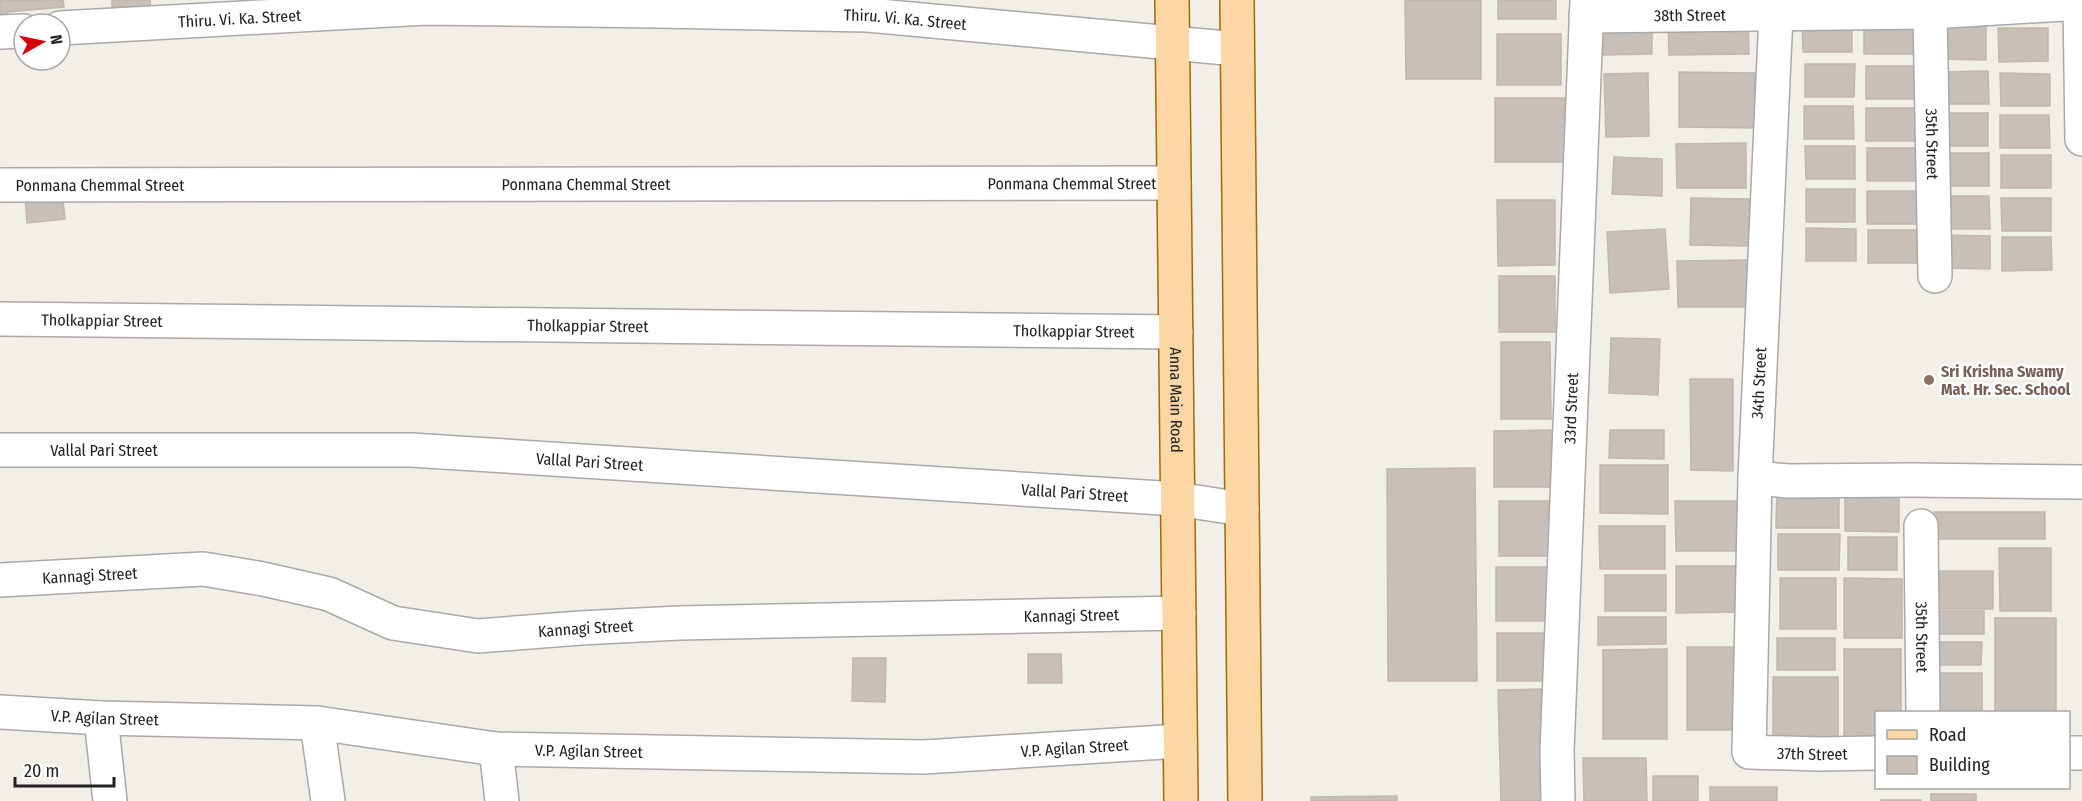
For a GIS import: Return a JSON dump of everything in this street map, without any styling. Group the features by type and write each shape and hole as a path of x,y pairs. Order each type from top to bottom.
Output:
{"main road":[{"name":"Anna Main Road","path":"1172,0 1181,801"},
{"path":"1237,0 1245,801"}],"street":[{"name":"38th Street","path":"1586,9 1776,14 1930,12 2081,3"},
{"path":"2081,3 2082,140"},
{"name":"Thiru. Vi. Ka. Street","path":"72,27 426,8 657,11 867,15 1237,49"},
{"name":"33rd Street","path":"1558,801 1557,751 1586,9"},
{"name":"35th Street","path":"1930,12 1935,276"},
{"name":"34th Street","path":"1749,752 1755,478 1776,14"},
{"name":"Ponmana Chemmal Street","path":"0,185 1174,183"},
{"name":"Tholkappiar Street","path":"0,319 1176,332"},
{"name":"Vallal Pari Street","path":"0,450 411,450 1177,499 1242,509"},
{"path":"1755,478 1788,481 2082,482"},
{"name":"35th Street","path":"1920,526 1923,711"},
{"name":"Kannagi Street","path":"0,580 203,569 263,579 329,594 393,623 478,636 679,623 1179,614"},
{"name":"V.P. Agilan Street","path":"0,712 101,718 317,723 496,749 924,757 1180,741"},
{"path":"101,718 110,801"},
{"path":"317,723 327,801"},
{"path":"496,749 502,801"},
{"name":"37th Street","path":"1749,752 1875,753"}],"building":[{"path":"0,0 63,0 64,7 8,12 9,21 0,22"},
{"path":"112,0 150,0 151,7 112,7"},
{"path":"1405,0 1481,0 1481,79 1406,79"},
{"path":"1498,0 1556,0 1556,19 1498,19"},
{"path":"1748,18 1749,54 1669,55 1668,19"},
{"path":"1802,19 1852,19 1852,52 1803,52"},
{"path":"1914,20 1914,54 1864,54 1864,21"},
{"path":"1602,25 1652,25 1652,54 1602,55"},
{"path":"1937,26 1986,26 1986,60 1937,59"},
{"path":"1998,28 2048,28 2048,61 1999,62"},
{"path":"1497,34 1561,34 1561,85 1497,85"},
{"path":"1805,64 1855,64 1854,97 1805,97"},
{"path":"1866,66 1916,66 1916,99 1866,99"},
{"path":"1988,71 1989,104 1939,104 1939,72"},
{"path":"1679,72 1755,73 1754,128 1679,127"},
{"path":"1648,73 1649,136 1606,137 1604,74"},
{"path":"2000,73 2050,74 2050,106 2001,106"},
{"path":"1495,98 1567,98 1567,162 1495,162"},
{"path":"1804,106 1853,106 1854,139 1804,139"},
{"path":"1866,108 1915,108 1915,141 1866,141"},
{"path":"1938,113 1988,113 1988,146 1938,146"},
{"path":"2000,115 2049,115 2050,148 2000,148"},
{"path":"1746,143 1746,188 1677,188 1676,144"},
{"path":"1805,146 1855,146 1855,179 1806,179"},
{"path":"1867,148 1917,148 1916,181 1867,181"},
{"path":"1939,153 1989,153 1989,186 1940,186"},
{"path":"2001,155 2051,155 2051,188 2001,188"},
{"path":"1614,157 1662,159 1662,196 1612,194"},
{"path":"1806,189 1855,189 1855,222 1806,222"},
{"path":"62,191 65,219 27,223 25,195"},
{"path":"1867,191 1917,191 1917,224 1867,224"},
{"path":"1940,196 1989,196 1990,229 1940,229"},
{"path":"1691,198 1749,199 1749,246 1690,245"},
{"path":"2001,198 2051,198 2051,231 2002,231"},
{"path":"1497,200 1555,200 1555,265 1498,266"},
{"path":"1806,228 1856,229 1856,261 1806,261"},
{"path":"1665,229 1669,289 1610,293 1607,232"},
{"path":"1868,230 1917,230 1917,263 1868,263"},
{"path":"1940,235 1990,236 1990,269 1940,268"},
{"path":"2002,237 2051,237 2052,270 2002,271"},
{"path":"1753,260 1754,307 1678,307 1677,261"},
{"path":"1499,276 1555,276 1555,332 1499,332"},
{"path":"1611,338 1660,339 1658,395 1609,393"},
{"path":"1501,342 1550,342 1551,419 1501,419"},
{"path":"1690,379 1733,379 1733,471 1691,470"},
{"path":"1559,430 1559,487 1494,487 1494,431"},
{"path":"1610,430 1664,430 1664,459 1609,458"},
{"path":"1600,465 1668,465 1668,514 1600,513"},
{"path":"1475,468 1477,681 1388,681 1387,469"},
{"path":"1777,491 1839,491 1839,528 1776,528"},
{"path":"1845,496 1899,496 1899,532 1845,531"},
{"path":"1499,501 1554,501 1554,556 1499,556"},
{"path":"1675,501 1739,501 1740,551 1676,551"},
{"path":"1934,512 2045,512 2045,539 1934,539"},
{"path":"1599,526 1665,526 1665,569 1600,569"},
{"path":"1778,534 1840,534 1839,570 1778,570"},
{"path":"1848,537 1897,537 1897,570 1848,570"},
{"path":"1999,548 2051,548 2051,611 2000,611"},
{"path":"1676,566 1742,566 1743,612 1676,613"},
{"path":"1496,567 1556,567 1557,621 1496,621"},
{"path":"1931,571 1993,571 1993,609 1931,609"},
{"path":"1605,575 1666,575 1666,611 1605,611"},
{"path":"1780,578 1836,578 1836,629 1780,629"},
{"path":"1844,578 1902,579 1902,638 1844,638"},
{"path":"1935,611 1984,611 1984,634 1935,634"},
{"path":"1598,617 1666,617 1666,644 1598,645"},
{"path":"1995,618 2056,618 2056,711 1995,711"},
{"path":"1497,633 1549,633 1550,681 1497,681"},
{"path":"1777,638 1835,638 1835,670 1777,670"},
{"path":"1929,642 1982,642 1981,665 1929,665"},
{"path":"1687,647 1742,647 1742,730 1687,730"},
{"path":"1667,649 1667,739 1603,739 1603,650"},
{"path":"1844,649 1901,649 1901,711 1875,711 1875,739 1844,739"},
{"path":"1028,654 1061,654 1062,683 1028,683"},
{"path":"853,658 886,658 885,702 852,701"},
{"path":"1929,673 1982,673 1982,711 1929,711"},
{"path":"1773,677 1838,677 1838,744 1773,744"},
{"path":"1543,689 1546,801 1501,801 1498,690"},
{"path":"1583,758 1646,758 1647,801 1584,801"},
{"path":"1653,776 1698,776 1698,801 1653,801"},
{"path":"1710,787 1777,787 1777,801 1710,801"},
{"path":"1931,794 1976,794 1976,801 1931,801"},
{"path":"1397,796 1397,801 1311,801 1311,797"},
{"path":"1921,800 1921,801 1881,801"}],"place":[{"name":"Sri Krishna Swamy Mat. Hr. Sec. School","path":"1929,380"}]}
